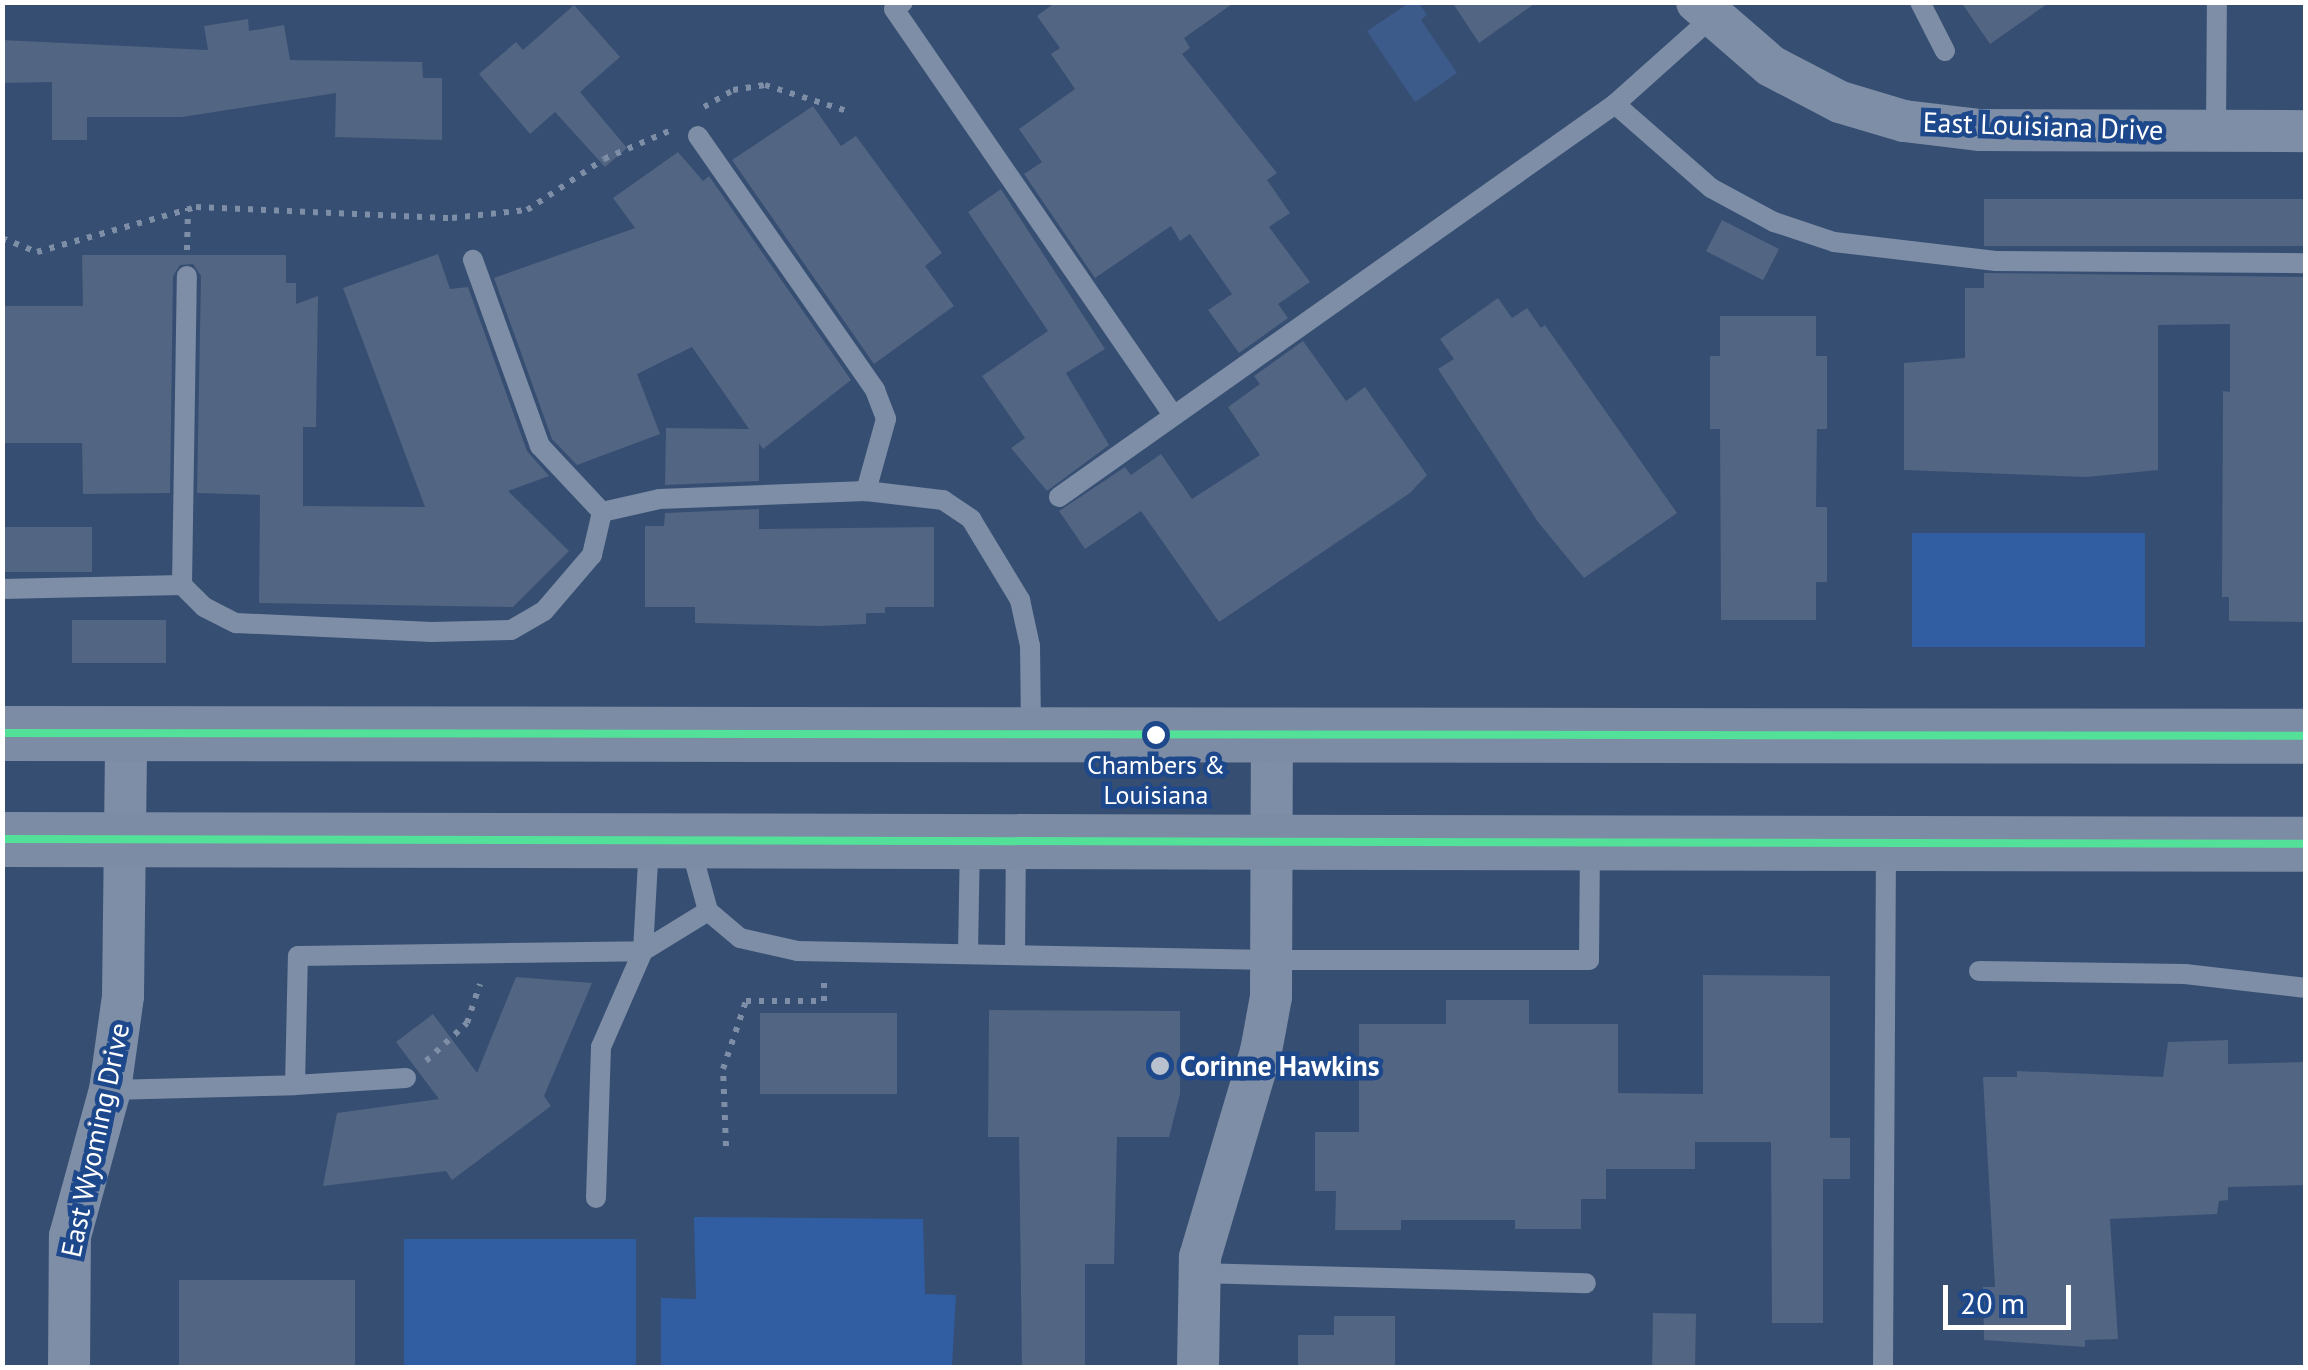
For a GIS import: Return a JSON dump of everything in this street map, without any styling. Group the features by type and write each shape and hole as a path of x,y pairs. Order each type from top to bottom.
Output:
{"main road":[{"path":"2,732 2306,736"},
{"path":"2,839 2306,844"}],"street":[{"name":"East Louisiana Drive","path":"1704,11 1820,92 1904,121 1980,130 2306,131"},
{"name":"East Wyoming Drive","path":"69,1368 70,1236 110,1090 123,996 126,733"},
{"path":"1198,1368 1198,1274 1262,1051 1273,960 1272,736"}],"lane":[{"path":"902,2 894,9 1172,414"},
{"path":"1920,2 1946,51"},
{"path":"2216,130 2218,2"},
{"path":"1059,496 1615,104 1704,11"},
{"path":"1615,104 1710,188 1774,222 1834,242 1996,262 2306,263"},
{"path":"698,136 875,390 886,419 866,490"},
{"path":"473,260 540,446 602,512"},
{"path":"187,276 182,585 204,607 236,623 510,630 570,588 592,555 602,512"},
{"path":"602,512 659,499 866,490 943,500 971,519 1000,558 1020,600 1030,646 1032,735"},
{"path":"2,589 182,585"},
{"path":"669,840 708,911 740,938 797,951 1273,960 1588,960 1590,842"},
{"path":"596,1198 602,1047 642,951 669,840"},
{"path":"968,953 993,841"},
{"path":"993,841 1015,953"},
{"path":"1883,1368 1886,842"},
{"path":"295,1085 298,956 642,951 708,911"},
{"path":"1979,971 2185,974 2306,988"},
{"path":"110,1090 406,1078"},
{"path":"1198,1274 1586,1283"}],"path":[{"path":"694,114 734,90 765,86 847,110"},
{"path":"2,238 36,252 196,207 452,218 527,210 604,160 677,126"},
{"path":"406,1078 467,1024 490,953"},
{"path":"726,1146 724,1070 746,1002 824,1002 824,984"}],"shaded area":[{"path":"1409,3 1419,3 1427,15 1421,20 1457,73 1415,102 1367,31"},
{"path":"1912,533 2145,533 2145,647 1912,647"},
{"path":"694,1217 923,1219 925,1294 956,1295 952,1367 661,1367 661,1298 696,1299"},
{"path":"404,1239 636,1239 636,1367 404,1367"}],"building":[{"path":"1056,2 1235,2 1184,38 1190,48 1182,54 1277,173 1267,180 1290,213 1269,227 1310,282 1278,304 1288,318 1239,353 1208,310 1232,294 1190,234 1180,241 1171,226 1095,278 1024,174 1042,162 1019,129 1075,89 1051,54 1060,48 1037,16"},
{"path":"1452,2 1537,2 1479,43"},
{"path":"1961,2 2050,2 1990,44"},
{"path":"574,5 620,57 580,92 627,148 605,167 555,112 530,134 479,74 516,42 523,50"},
{"path":"248,19 249,31 284,25 290,60 422,62 423,78 442,78 442,140 335,137 336,93 182,117 87,117 87,140 52,140 52,82 2,83 2,40 208,50 204,26"},
{"path":"813,106 841,146 856,136 942,253 925,266 954,306 874,364 732,160"},
{"path":"678,152 703,181 709,176 851,380 763,449 759,443 759,481 665,485 666,428 749,429 692,347 637,374 660,434 577,465 552,439 494,278 635,228 613,198"},
{"path":"1001,189 1105,349 1066,373 1109,445 1047,491 1011,448 1025,438 982,376 1048,331 968,212"},
{"path":"1984,199 2306,199 2306,246 1984,246"},
{"path":"1722,220 1779,249 1763,280 1706,251"},
{"path":"438,254 450,289 468,287 527,451 549,476 508,491 569,551 513,607 259,603 260,495 197,493 201,276 193,264 180,265 173,276 170,493 83,494 82,443 2,443 2,306 83,306 82,255 286,255 286,283 296,283 296,304 318,296 316,427 303,427 303,506 425,507 343,288"},
{"path":"1984,273 2306,277 2306,622 2229,621 2229,597 2222,597 2223,391 2230,392 2230,324 2158,325 2158,470 2087,477 1904,470 1904,363 1965,358 1965,288 1984,288"},
{"path":"1498,298 1512,318 1527,308 1541,328 1545,325 1677,513 1584,578 1538,522 1438,369 1454,359 1440,339"},
{"path":"1720,316 1816,316 1816,356 1827,356 1827,429 1817,429 1816,507 1827,507 1827,582 1816,582 1816,620 1721,620 1720,429 1710,429 1710,356 1720,356"},
{"path":"1303,341 1346,401 1365,387 1427,475 1410,493 1219,622 1141,511 1085,549 1059,511 1125,467 1131,475 1161,454 1192,499 1260,455 1228,407 1260,384 1254,376"},
{"path":"759,509 759,529 934,527 934,607 885,607 885,613 866,613 866,624 820,626 695,623 695,607 645,607 645,526 664,526 665,513"},
{"path":"2,527 92,527 92,572 2,572"},
{"path":"72,620 166,620 166,663 72,663"},
{"path":"1703,975 1830,976 1830,1138 1850,1138 1850,1179 1823,1179 1823,1323 1772,1323 1771,1142 1695,1142 1695,1169 1606,1169 1606,1199 1581,1199 1581,1229 1515,1229 1515,1220 1401,1220 1401,1230 1335,1230 1336,1191 1315,1191 1315,1132 1359,1132 1359,1024 1446,1024 1446,1000 1529,1000 1529,1024 1618,1024 1618,1093 1703,1094"},
{"path":"516,977 592,983 544,1096 551,1106 452,1180 446,1171 323,1186 337,1113 439,1099 396,1042 433,1014 477,1073"},
{"path":"989,1010 1180,1011 1180,1094 1169,1137 1117,1137 1114,1264 1085,1264 1085,1368 1022,1368 1019,1137 988,1137"},
{"path":"760,1013 897,1013 897,1094 760,1094"},
{"path":"2228,1040 2228,1064 2306,1062 2306,1185 2228,1187 2228,1200 2219,1201 2217,1214 2110,1219 2118,1339 2085,1340 2085,1347 1984,1340 1983,1287 1995,1287 1983,1077 2017,1077 2017,1071 2163,1077 2168,1042"},
{"path":"179,1280 355,1280 355,1368 179,1368"},
{"path":"1653,1313 1696,1314 1695,1368 1652,1368"},
{"path":"1334,1316 1395,1316 1395,1368 1298,1368 1298,1335 1334,1335"}],"transit line":[{"path":"2,733 2306,736"},
{"path":"2,839 2306,844"}],"place":[{"name":"Chambers & Louisiana","path":"1156,735"},
{"name":"Corinne Hawkins","path":"1160,1066"}]}
